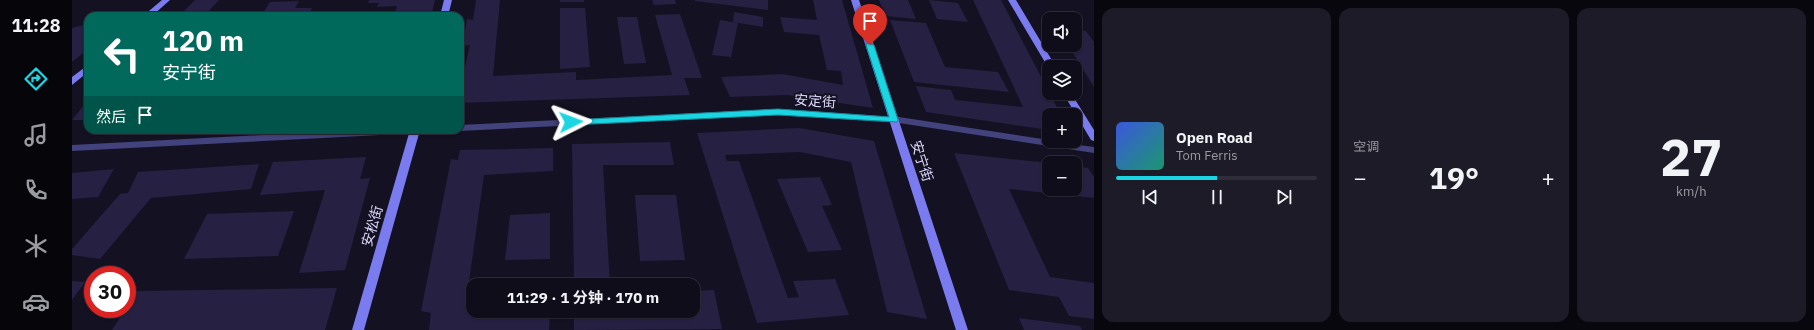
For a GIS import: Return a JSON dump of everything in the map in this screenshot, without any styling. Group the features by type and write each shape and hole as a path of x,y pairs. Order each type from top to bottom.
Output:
{"main road":[{"path":"152,12 166,0"},
{"path":"445,12 448,0"},
{"name":"安宁街","path":"856,0 962,330"},
{"path":"1012,0 1048,60"},
{"path":"72,82 84,72"},
{"path":"1071,100 1094,138"},
{"name":"安松街","path":"358,330 414,134"}],"street":[{"name":"安定街","path":"464,128 778,112 894,120 1094,150"},
{"path":"72,148 339,134"}],"building":[{"path":"195,0 219,0 208,12 183,12"},
{"path":"369,0 435,0 432,12 395,12 397,6 377,7 379,3 368,3"},
{"path":"476,0 500,0 493,76 576,72 576,80 672,75 655,15 680,14 702,78 684,78 690,95 464,103 464,71 470,45 464,46 464,35 467,19 473,20"},
{"path":"560,0 584,0 584,2 560,2"},
{"path":"652,0 675,0 676,4 654,5"},
{"path":"768,0 768,10 695,1"},
{"path":"813,0 842,0 873,108 787,95 730,97 721,77 782,74 843,85 841,71 827,70 819,35 784,32 780,17 817,20"},
{"path":"879,0 908,0 916,19 885,16"},
{"path":"929,0 958,3 968,22 937,19"},
{"path":"973,0 1001,0 1042,79 1042,100 1053,100 1057,108 1042,108 1042,129 926,112 916,86 951,90 955,100 1023,107"},
{"path":"299,1 295,8 312,8 310,12 264,12 270,2"},
{"path":"560,8 585,8 590,67 560,69"},
{"path":"734,12 763,17 763,27 733,22"},
{"path":"617,17 637,17 646,63 624,64"},
{"path":"720,20 738,23 731,57 712,55"},
{"path":"890,20 926,23 945,67 998,72 1009,92 914,82"},
{"path":"84,25 84,52 72,62 72,28"},
{"path":"1082,31 1086,31 1094,42 1094,87 1082,68 1082,60 1077,60 1072,52 1082,52"},
{"path":"84,105 84,120 72,120"},
{"path":"799,128 874,141 927,319 887,312 851,162 800,152 725,155 727,161 739,161 788,298 799,297 793,281 835,279 849,315 757,323 697,133"},
{"path":"670,142 674,165 603,165 610,278 574,278 572,144"},
{"path":"553,148 553,171 484,175 470,278 466,278 466,318 550,318 549,330 429,330 431,313 421,311 451,159 458,160 460,150"},
{"path":"954,153 1042,162 1042,192 1009,189 1050,277 1094,283 1094,319 1069,316 1059,297 1009,290"},
{"path":"366,157 360,179 370,178 345,270 299,273 325,190 260,195 273,162"},
{"path":"259,164 251,189 151,198 100,259 72,255 72,249 120,194 128,193 138,172"},
{"path":"1082,167 1088,168 1094,177 1094,198 1075,196 1082,196"},
{"path":"114,169 98,197 72,199 72,173"},
{"path":"820,177 832,205 822,206 842,250 808,252 777,179"},
{"path":"635,195 676,195 685,260 640,261"},
{"path":"294,211 278,256 184,259 207,214"},
{"path":"550,213 550,259 505,260 510,215"},
{"path":"72,281 84,282 84,283 72,300"},
{"path":"337,288 325,330 112,330 120,318 136,318 137,291"},
{"path":"714,290 722,329 574,330 574,318 700,318 700,291"},
{"path":"1019,318 1080,326 1082,330 1024,330"}],"route":[{"path":"571,122 778,112 894,120 870,45"}]}
